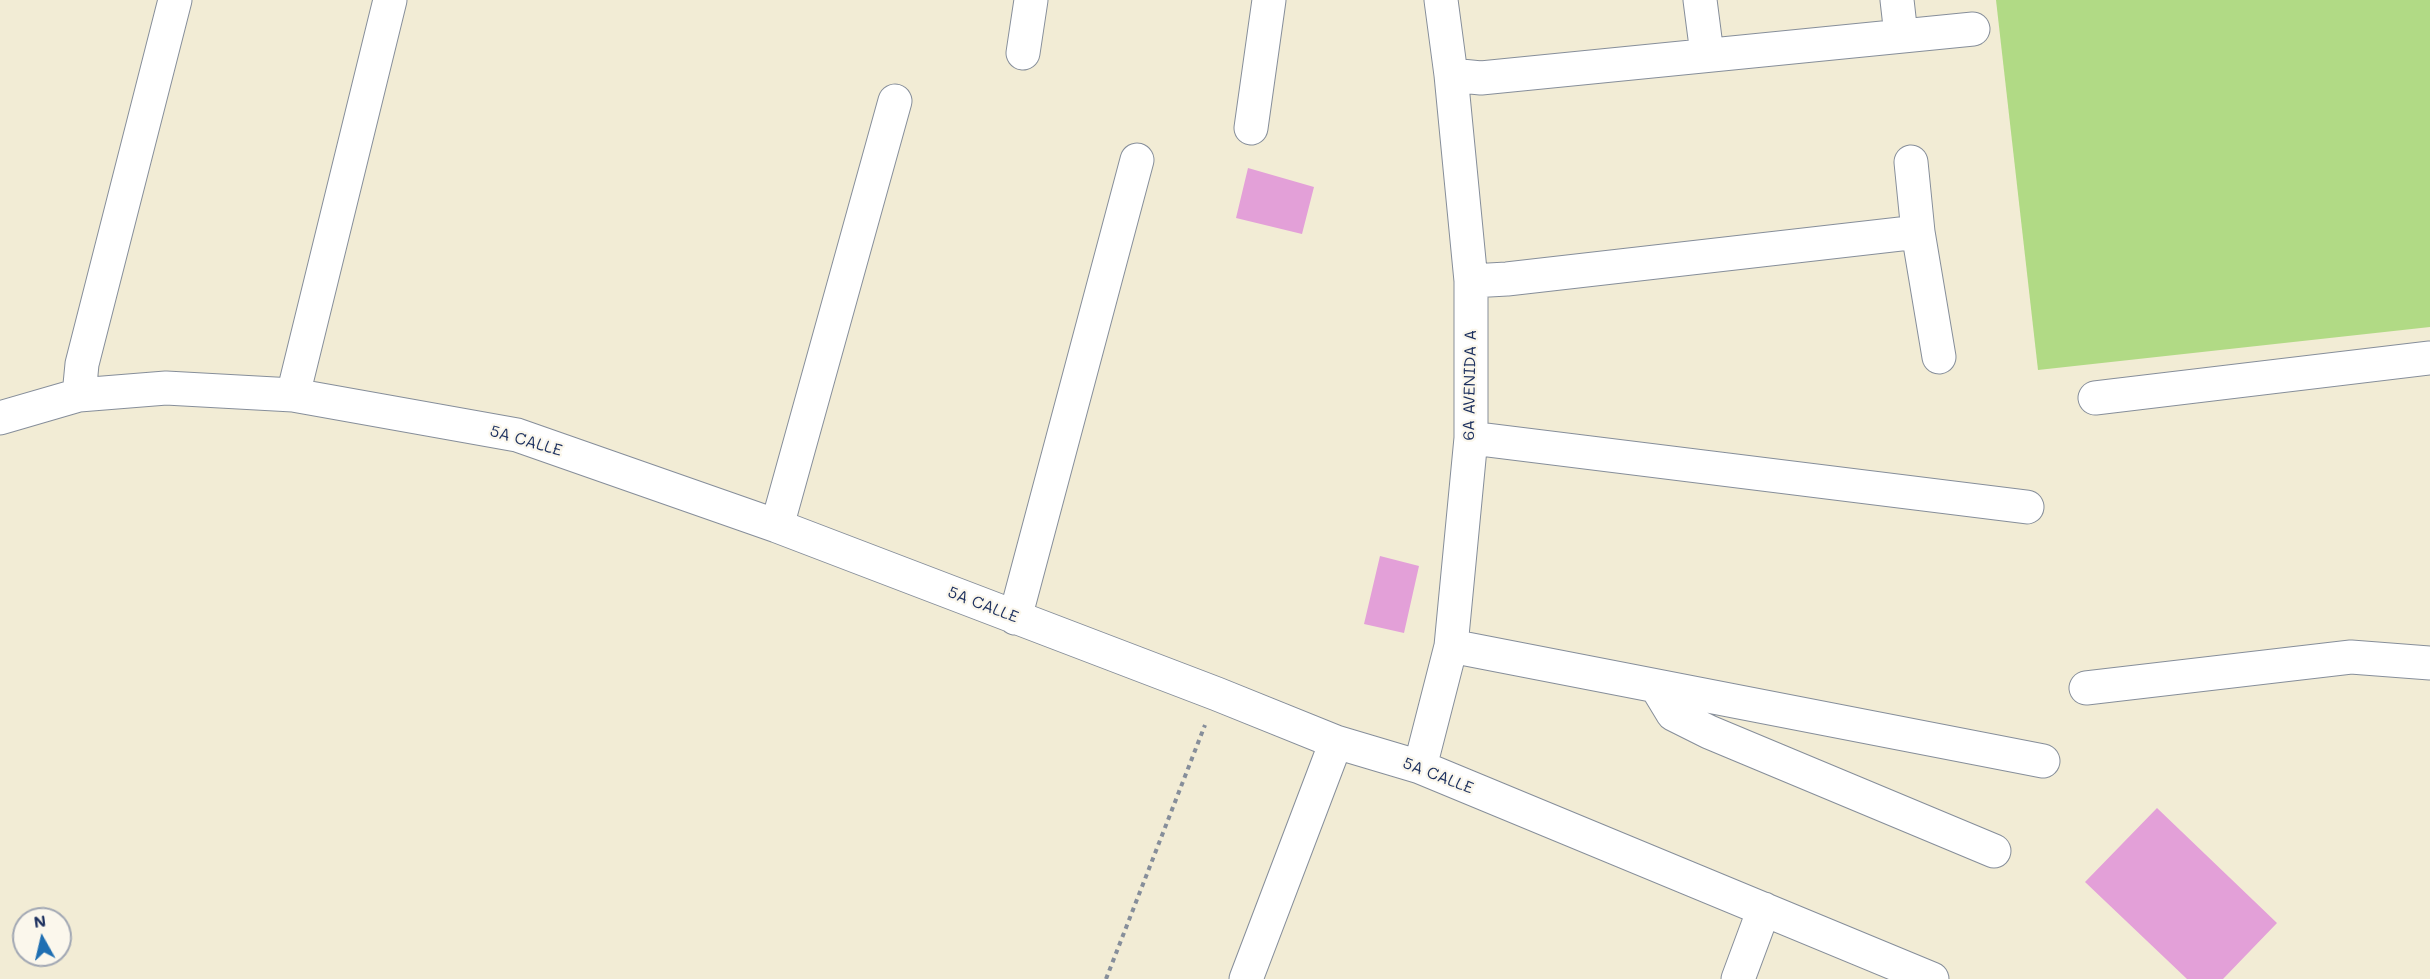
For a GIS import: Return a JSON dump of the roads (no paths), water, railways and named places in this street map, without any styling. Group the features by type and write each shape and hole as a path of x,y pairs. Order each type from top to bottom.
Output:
{"street":[{"path":"79,395 82,364 175,0"},
{"path":"293,395 390,0"},
{"path":"1023,53 1031,0"},
{"path":"1251,128 1269,0"},
{"name":"6A AVENIDA A","path":"1420,767 1451,646 1471,438 1471,281 1451,75 1441,0"},
{"path":"1700,0 1707,54"},
{"path":"1896,0 1901,35"},
{"path":"1451,75 1481,78 1973,29"},
{"path":"777,526 895,101"},
{"path":"1015,618 1137,160"},
{"path":"1911,162 1918,232 1939,357"},
{"path":"1471,281 1507,279 1918,232"},
{"path":"2095,398 2430,358"},
{"name":"5A CALLE","path":"0,418 79,395 166,388 293,395 517,435 777,526 1217,694 1336,742 1420,767 1932,979"},
{"path":"1471,438 2027,507"},
{"path":"1451,646 2043,761"},
{"path":"2086,688 2351,657 2430,663"},
{"path":"1656,686 1673,714 1709,732 1994,851"},
{"path":"1246,979 1336,742"},
{"path":"1738,979 1764,909"}]}
